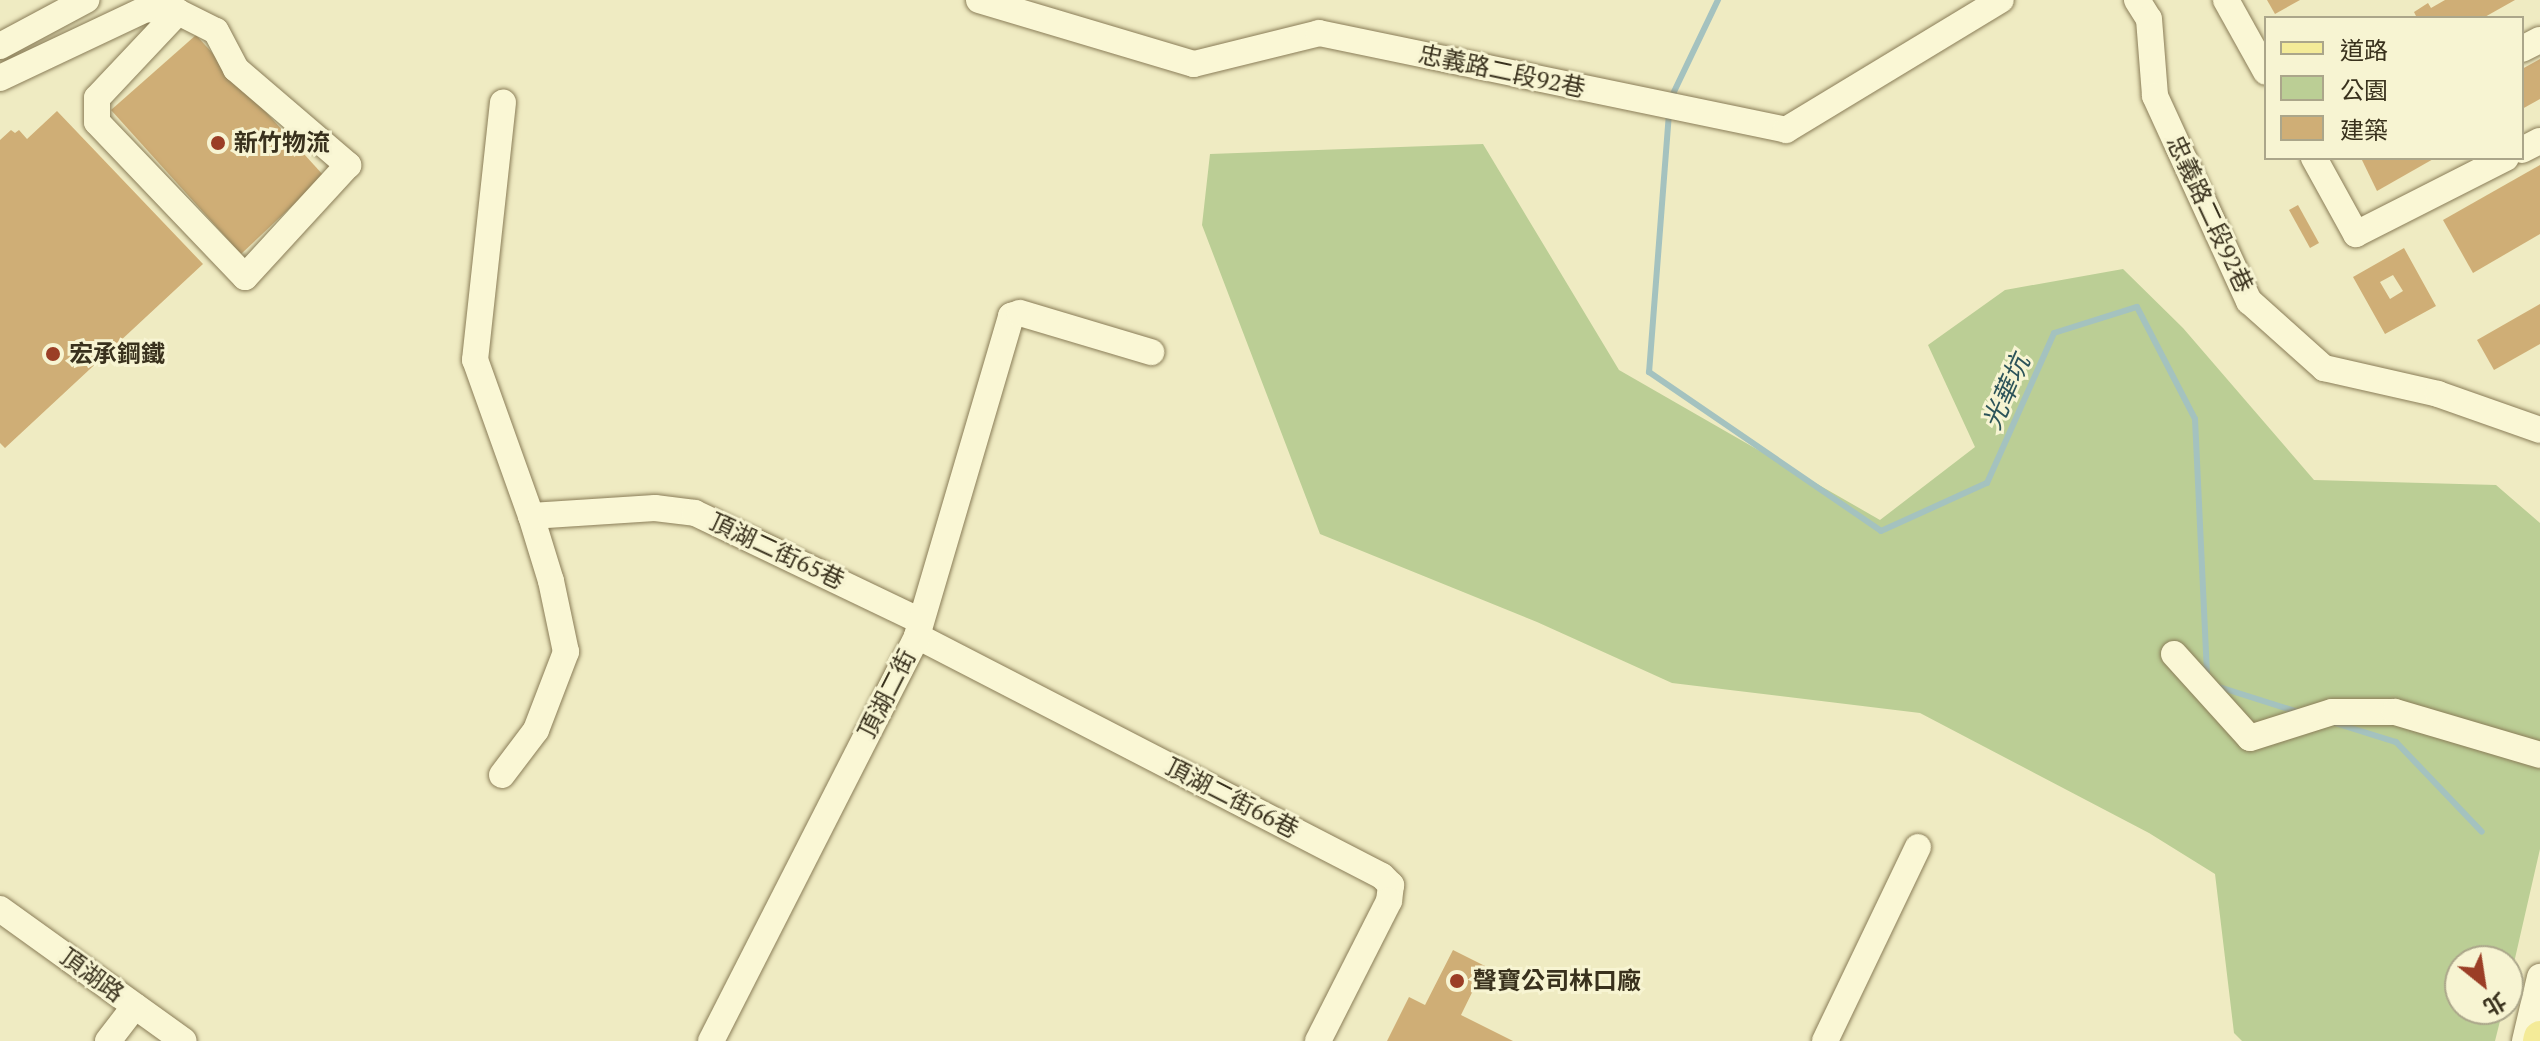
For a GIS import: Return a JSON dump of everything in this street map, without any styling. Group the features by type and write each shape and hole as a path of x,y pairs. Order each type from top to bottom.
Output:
{"street":[{"path":"0,46 86,0"},
{"name":"忠義路二段92巷","path":"979,0 1194,64 1319,33 1786,130 2001,0"},
{"name":"忠義路二段92巷","path":"2137,0 2149,19 2155,96 2249,301 2324,368 2438,394 2540,430"},
{"path":"2226,0 2264,68"},
{"path":"0,78 146,9 189,6 216,31 236,69 348,165 245,277 97,122 97,98 189,6"},
{"path":"502,775 536,730 566,652 551,581 531,516 475,360 503,103"},
{"path":"2318,160 2356,234 2502,160"},
{"name":"頂湖二街","path":"711,1041 918,628 1011,316 1020,313 1151,352"},
{"name":"頂湖二街65巷","path":"531,516 655,508 695,513 918,628"},
{"name":"頂湖二街66巷","path":"918,628 1382,876 1391,885 1389,901 1318,1041"},
{"path":"2174,654 2250,738 2332,712 2395,712 2540,755"},
{"path":"1825,1041 1918,847"},
{"name":"頂湖路","path":"0,909 184,1041"},
{"path":"2525,1041 2540,977"},
{"path":"108,1041 135,1006"}],"green space":[{"path":"1483,144 1619,370 1880,520 1975,447 1928,345 2005,290 2123,269 2183,328 2314,480 2496,485 2540,523 2540,849 2518,945 2444,945 2444,1025 2499,1025 2495,1041 2242,1041 2234,1033 2215,874 2149,833 1920,713 1672,683 1537,622 1320,534 1202,225 1210,154"}],"building":[{"path":"2267,0 2300,0 2275,14"},
{"path":"2445,0 2515,0 2487,16 2416,16 2414,12 2428,3 2431,8"},
{"name":"新竹物流","path":"196,35 324,176 241,254 111,110"},
{"path":"2540,59 2540,99 2524,108 2524,68"},
{"name":"宏承鋼鐵","path":"57,111 203,264 5,448 0,443 0,140 11,130 15,133 19,130 27,139"},
{"path":"2362,160 2431,160 2377,191"},
{"path":"2540,165 2540,234 2473,273 2443,220"},
{"path":"2298,205 2319,243 2310,248 2289,210"},
{"path":"2404,248 2436,306 2385,334 2353,277","holes":["2393,275 2403,291 2390,299 2380,282"]},
{"path":"2540,304 2540,344 2494,370 2477,340"},
{"name":"聲寶公司林口廠","path":"1453,950 1485,966 1461,1015 1513,1041 1387,1041 1409,997 1425,1005"}],"waterway":[{"name":"光華坑","path":"1671,98 1718,0"},
{"name":"光華坑","path":"1669,113 1649,372 1881,531 1987,483 2054,333 2137,307 2195,419 2207,677"},
{"name":"光華坑","path":"2216,686 2301,713"},
{"name":"光華坑","path":"2335,723 2396,742 2482,832"}],"place":[{"name":"新竹物流","path":"218,143"},
{"name":"宏承鋼鐵","path":"53,354"},
{"name":"聲寶公司林口廠","path":"1457,981"}]}
